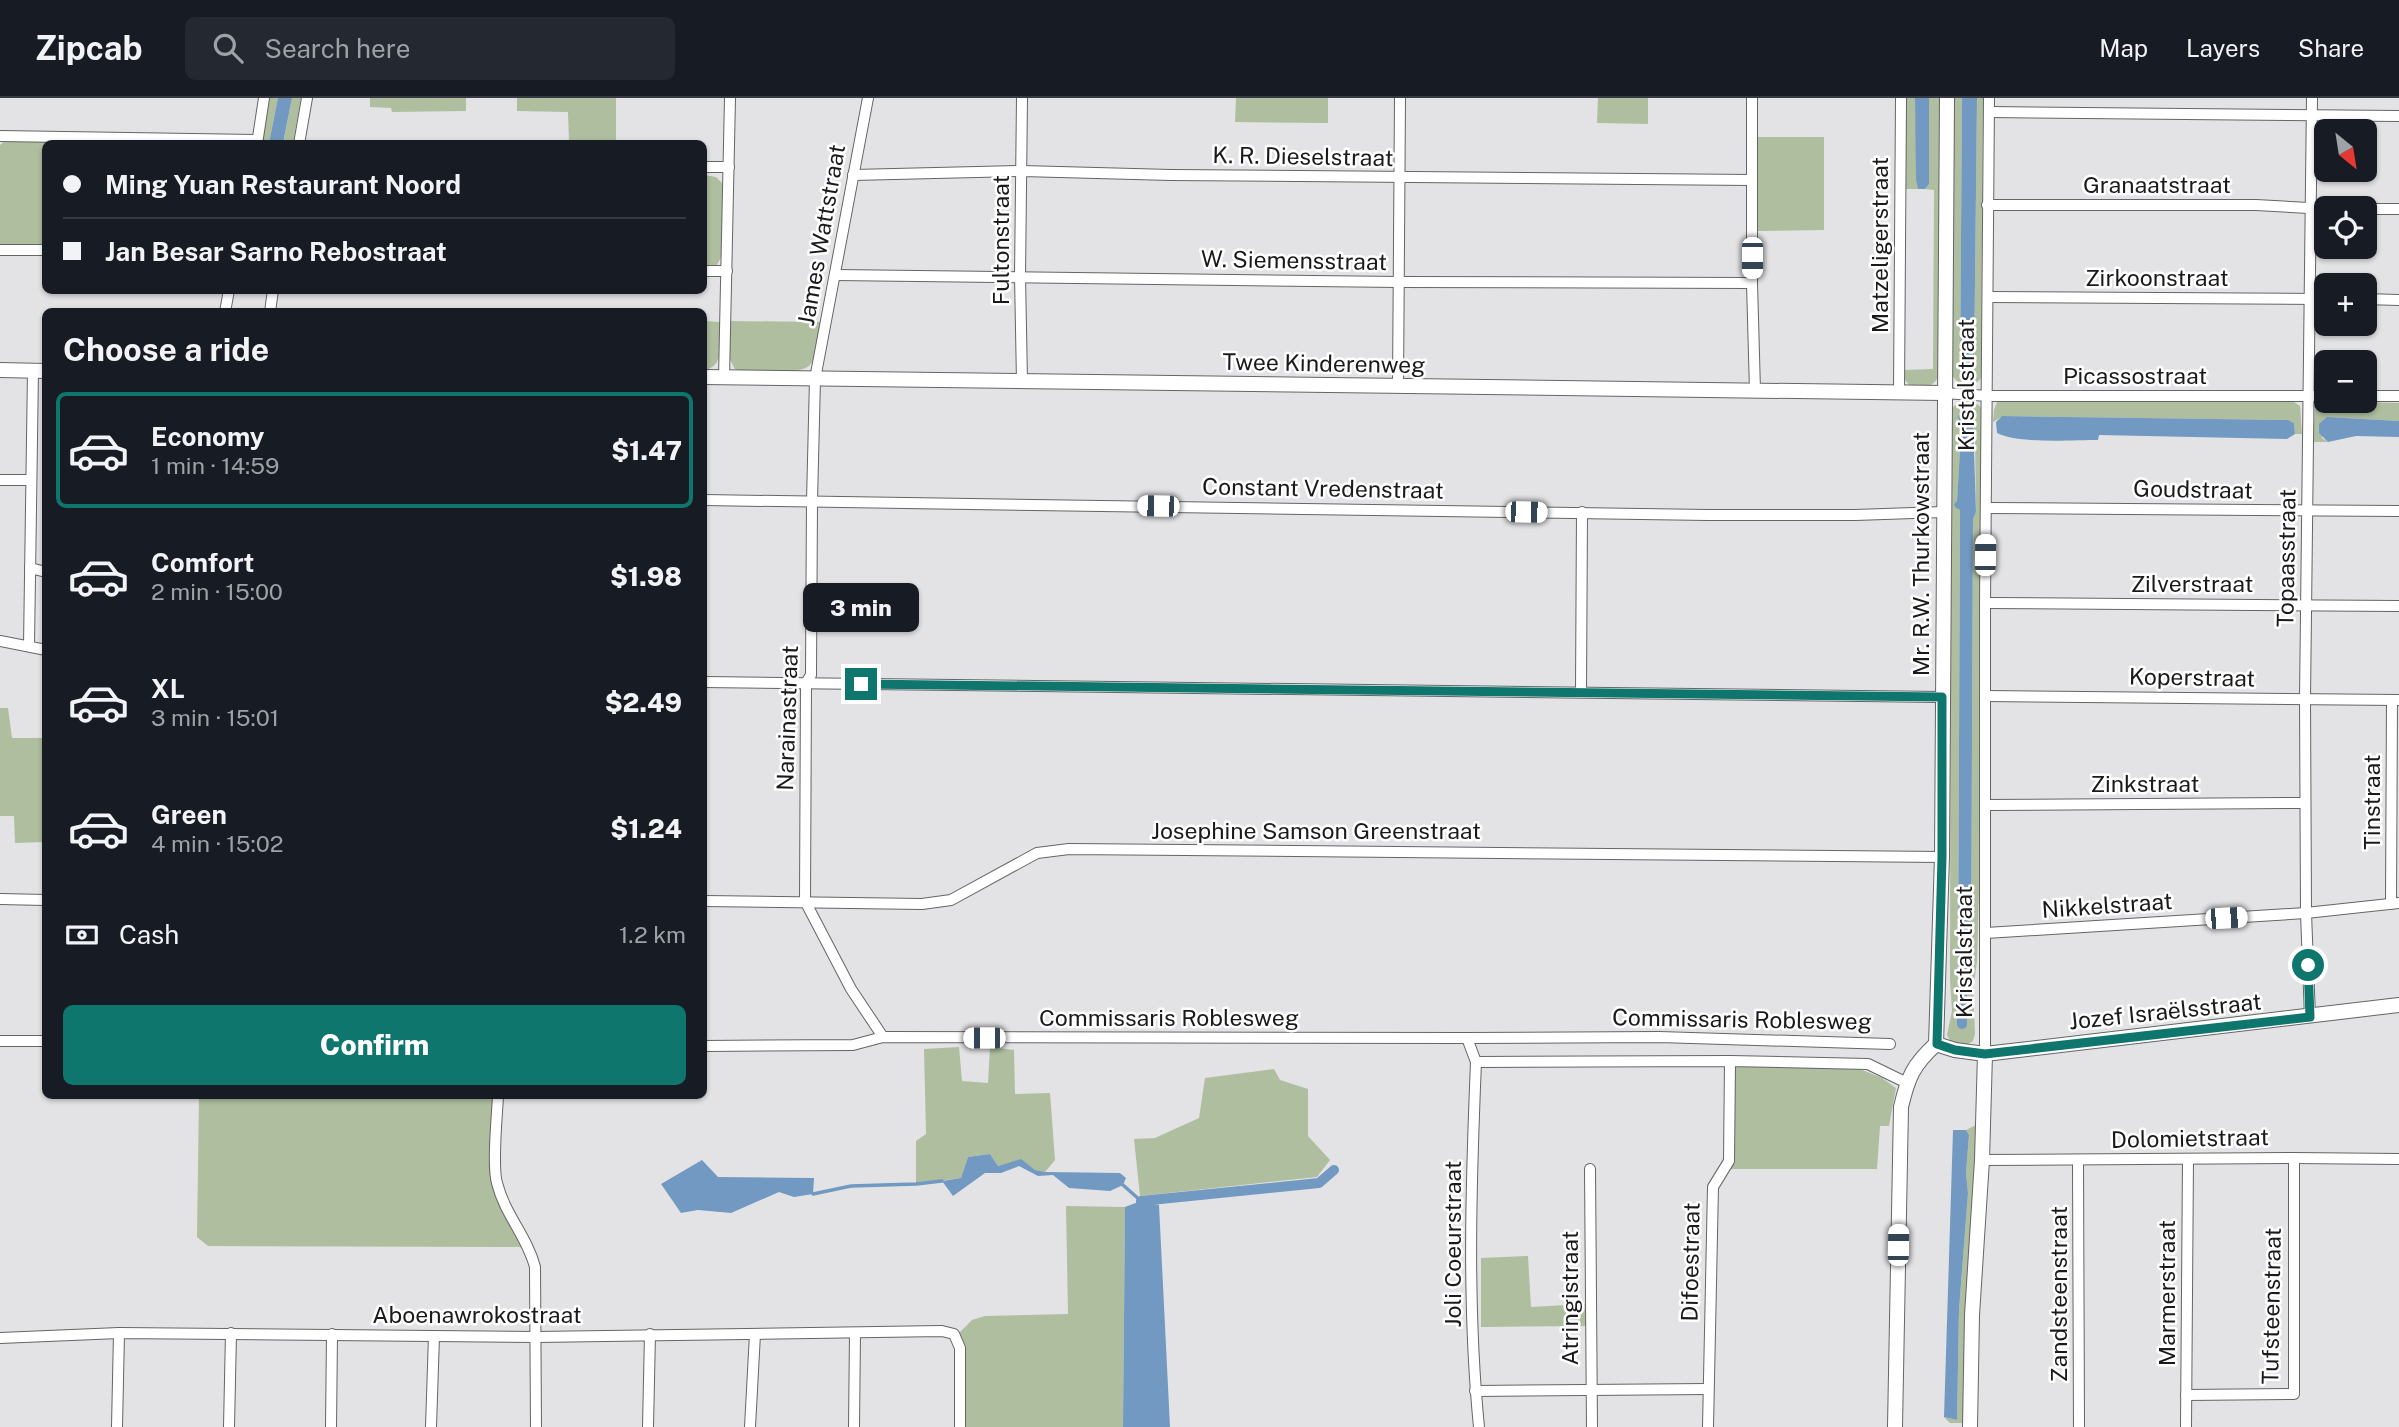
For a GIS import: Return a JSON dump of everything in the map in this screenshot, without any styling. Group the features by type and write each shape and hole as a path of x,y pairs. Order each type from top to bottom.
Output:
{"street":[{"path":"257,140 264,98"},
{"path":"300,140 307,98"},
{"path":"724,377 730,98"},
{"name":"James Wattstraat","path":"815,379 868,98"},
{"name":"Fultonstraat","path":"1022,98 1022,382"},
{"path":"1398,387 1400,98"},
{"path":"1752,98 1755,391"},
{"name":"Matzeligerstraat","path":"1899,393 1900,98"},
{"name":"Mr. R.W. Thurkowstraat","path":"1937,1044 1942,857 1947,98"},
{"name":"Kristalstraat","path":"1970,1427 1972,1315 1982,1160 1985,1054 1989,98"},
{"name":"Topaasstraat","path":"2310,1017 2306,913 2305,699 2312,98"},
{"path":"1989,112 2399,116"},
{"path":"0,136 171,140"},
{"path":"707,167 729,167"},
{"name":"K. R. Dieselstraat","path":"853,175 1022,171 1400,178 1752,180"},
{"name":"Granaatstraat","path":"1987,205 2256,205 2314,208"},
{"path":"2377,209 2399,209"},
{"path":"0,250 42,250"},
{"path":"707,271 727,271"},
{"name":"W. Siemensstraat","path":"836,275 1752,284"},
{"name":"Zirkoonstraat","path":"1988,297 2314,299"},
{"path":"2377,299 2399,300"},
{"path":"0,370 39,370 30,480 29,646"},
{"name":"Twee Kinderenweg","path":"707,377 1944,393"},
{"name":"Narainastraat","path":"815,379 811,676 806,683 805,901 851,989 883,1037"},
{"name":"Picassostraat","path":"1944,393 1988,396 2314,396"},
{"path":"2377,396 2399,396"},
{"path":"0,480 30,480"},
{"name":"Constant Vredenstraat","path":"707,500 1855,515 1943,512"},
{"name":"Goudstraat","path":"1986,508 2399,512"},
{"path":"1581,691 1582,512"},
{"path":"30,568 42,571"},
{"name":"Zilverstraat","path":"1985,603 2399,606"},
{"path":"0,640 42,649"},
{"path":"707,682 1942,697"},
{"name":"Koperstraat","path":"1985,696 2396,700"},
{"name":"Tinstraat","path":"2395,903 2396,700"},
{"name":"Zinkstraat","path":"1985,805 2305,803"},
{"name":"Josephine Samson Greenstraat","path":"707,901 922,904 951,900 1037,853 1069,849 1942,857"},
{"path":"0,899 42,900"},
{"name":"Nikkelstraat","path":"1986,933 2306,913 2395,903"},
{"name":"Jozef Israëlsstraat","path":"1937,1044 1955,1050 1985,1054 2399,1005"},
{"name":"Commissaris Roblesweg","path":"707,1046 853,1045 883,1037 1659,1037 1890,1044"},
{"path":"1467,1038 1476,1062"},
{"path":"0,1041 42,1041"},
{"path":"1895,1427 1901,1107 1911,1072 1920,1059 1937,1044"},
{"name":"Commissaris Roblesweg","path":"1476,1062 1730,1061 1868,1065 1907,1083"},
{"name":"Difoestraat","path":"1708,1427 1713,1186 1729,1161 1730,1061"},
{"name":"Joli Coeurstraat","path":"1476,1062 1471,1240 1475,1391 1479,1427"},
{"path":"498,1099 495,1181 510,1218 530,1248 535,1267 536,1427"},
{"name":"Tufsteenstraat","path":"2186,1395 2294,1394 2294,1158"},
{"name":"Marmerstraat","path":"2186,1427 2188,1159"},
{"name":"Dolomietstraat","path":"1982,1160 2399,1159"},
{"name":"Zandsteenstraat","path":"2078,1161 2079,1427"},
{"name":"Atringistraat","path":"1590,1169 1592,1427"},
{"name":"Aboenawrokostraat","path":"0,1338 119,1333 536,1337 942,1331 954,1334 960,1348 960,1427"},
{"path":"117,1427 119,1333"},
{"path":"229,1427 231,1333"},
{"path":"854,1427 855,1333"},
{"path":"331,1427 332,1334"},
{"path":"648,1427 650,1334"},
{"path":"750,1427 755,1334"},
{"path":"431,1427 434,1336"},
{"path":"1475,1391 1708,1388"}],"green space":[{"path":"270,98 278,98 270,140 262,140"},
{"path":"292,98 301,98 294,140 284,140"},
{"path":"370,98 466,98 466,111 392,112 391,108 370,107"},
{"path":"517,98 616,98 616,140 569,140 568,112 517,111"},
{"path":"1236,98 1328,98 1328,123 1235,122"},
{"path":"1598,98 1648,98 1648,124 1597,123"},
{"path":"1905,98 1915,98 1918,189 1905,189"},
{"path":"1929,98 1940,98 1939,375 1931,385 1911,387 1905,380 1905,370 1933,369 1934,190 1925,189 1929,184"},
{"path":"1953,98 1962,98 1962,378 1974,374 1977,98 1983,98 1981,378 1975,384 1968,385 1961,385 1953,377"},
{"path":"1758,137 1824,137 1824,230 1758,231"},
{"path":"6,140 42,141 42,244 0,244 0,145"},
{"path":"707,176 716,177 722,183 722,256 716,266 707,266"},
{"path":"707,321 720,322 719,358 707,369"},
{"path":"730,321 820,322 813,361 805,368 786,372 735,369 729,358"},
{"path":"1961,400 1974,400 1982,409 1980,857 1977,962 1973,989 1975,1034 1973,1041 1965,1046 1951,1042 1947,1035 1952,1011 1951,409","holes":["1958,416 1975,431 1971,971 1965,1011 1960,1011 1960,510 1954,504 1957,502 1961,432"]},
{"path":"1997,402 2294,402 2300,406 2302,434 2295,434 2294,423 2288,420 2003,416 1993,422"},
{"path":"2377,402 2399,403 2399,421 2327,417 2322,438 2328,442 2313,442 2315,413 2377,413"},
{"path":"0,708 8,708 12,738 42,738 42,842 15,843 14,816 0,816"},
{"path":"959,1047 962,1081 988,1083 990,1047 1014,1050 1015,1094 1050,1093 1055,1160 1045,1172 1035,1170 1021,1160 998,1166 990,1154 968,1157 961,1178 916,1184 916,1141 926,1134 924,1049"},
{"path":"1735,1066 1860,1069 1882,1078 1896,1088 1889,1126 1880,1126 1877,1169 1729,1169"},
{"path":"1274,1069 1280,1080 1308,1089 1308,1136 1330,1160 1317,1177 1140,1196 1134,1139 1155,1138 1199,1118 1205,1078"},
{"path":"199,1099 494,1099 492,1186 522,1247 208,1246 197,1237"},
{"path":"1976,1125 1976,1208 1966,1421 1950,1423 1944,1417 1957,1420 1959,1310 1968,1193 1966,1173 1969,1135 1966,1130"},
{"path":"1066,1206 1125,1207 1123,1427 965,1427 965,1353 957,1335 972,1320 985,1316 1068,1314"},
{"path":"1528,1256 1531,1307 1586,1304 1586,1326 1481,1327 1481,1258"}],"water":[{"path":"278,98 292,98 284,140 270,140"},
{"path":"1915,98 1929,98 1929,184 1925,189 1918,189 1916,179"},
{"path":"1962,98 1977,98 1974,374 1969,378 1962,378 1960,374"},
{"path":"1963,409 1970,411 1973,417 1976,512 1973,519 1971,971 1965,1012 1960,1011 1958,980 1960,510 1954,504 1957,501 1961,432 1958,416"},
{"path":"2002,416 2288,420 2294,423 2295,434 2287,439 2099,435 2098,440 2031,440 1997,433 1996,422"},
{"path":"2327,417 2399,421 2399,437 2356,436 2328,442 2319,433 2319,424"},
{"path":"1953,1130 1966,1130 1969,1135 1966,1173 1968,1193 1959,1310 1957,1420 1944,1417"},
{"path":"990,1154 998,1166 1021,1159 1035,1170 1045,1172 1120,1173 1126,1178 1123,1185 1110,1191 1069,1188 1053,1175 1038,1176 1019,1166 1001,1173 985,1173 953,1196 942,1181 961,1178 968,1157"},
{"path":"702,1160 718,1177 814,1178 813,1194 794,1197 779,1192 731,1213 698,1210 681,1213 661,1184"},
{"path":"1141,1201 1159,1205 1170,1427 1123,1427 1125,1207"}],"waterway":[{"path":"1962,999 1962,1024"},
{"path":"1142,1214 1141,1201 1319,1183 1334,1170"},
{"path":"813,1194 851,1186 942,1181"},
{"path":"1123,1185 1141,1201"}],"route":[{"path":"861,684 1942,697 1942,857 1937,1044 1945,1048 1985,1054 2310,1017 2308,965"}]}
